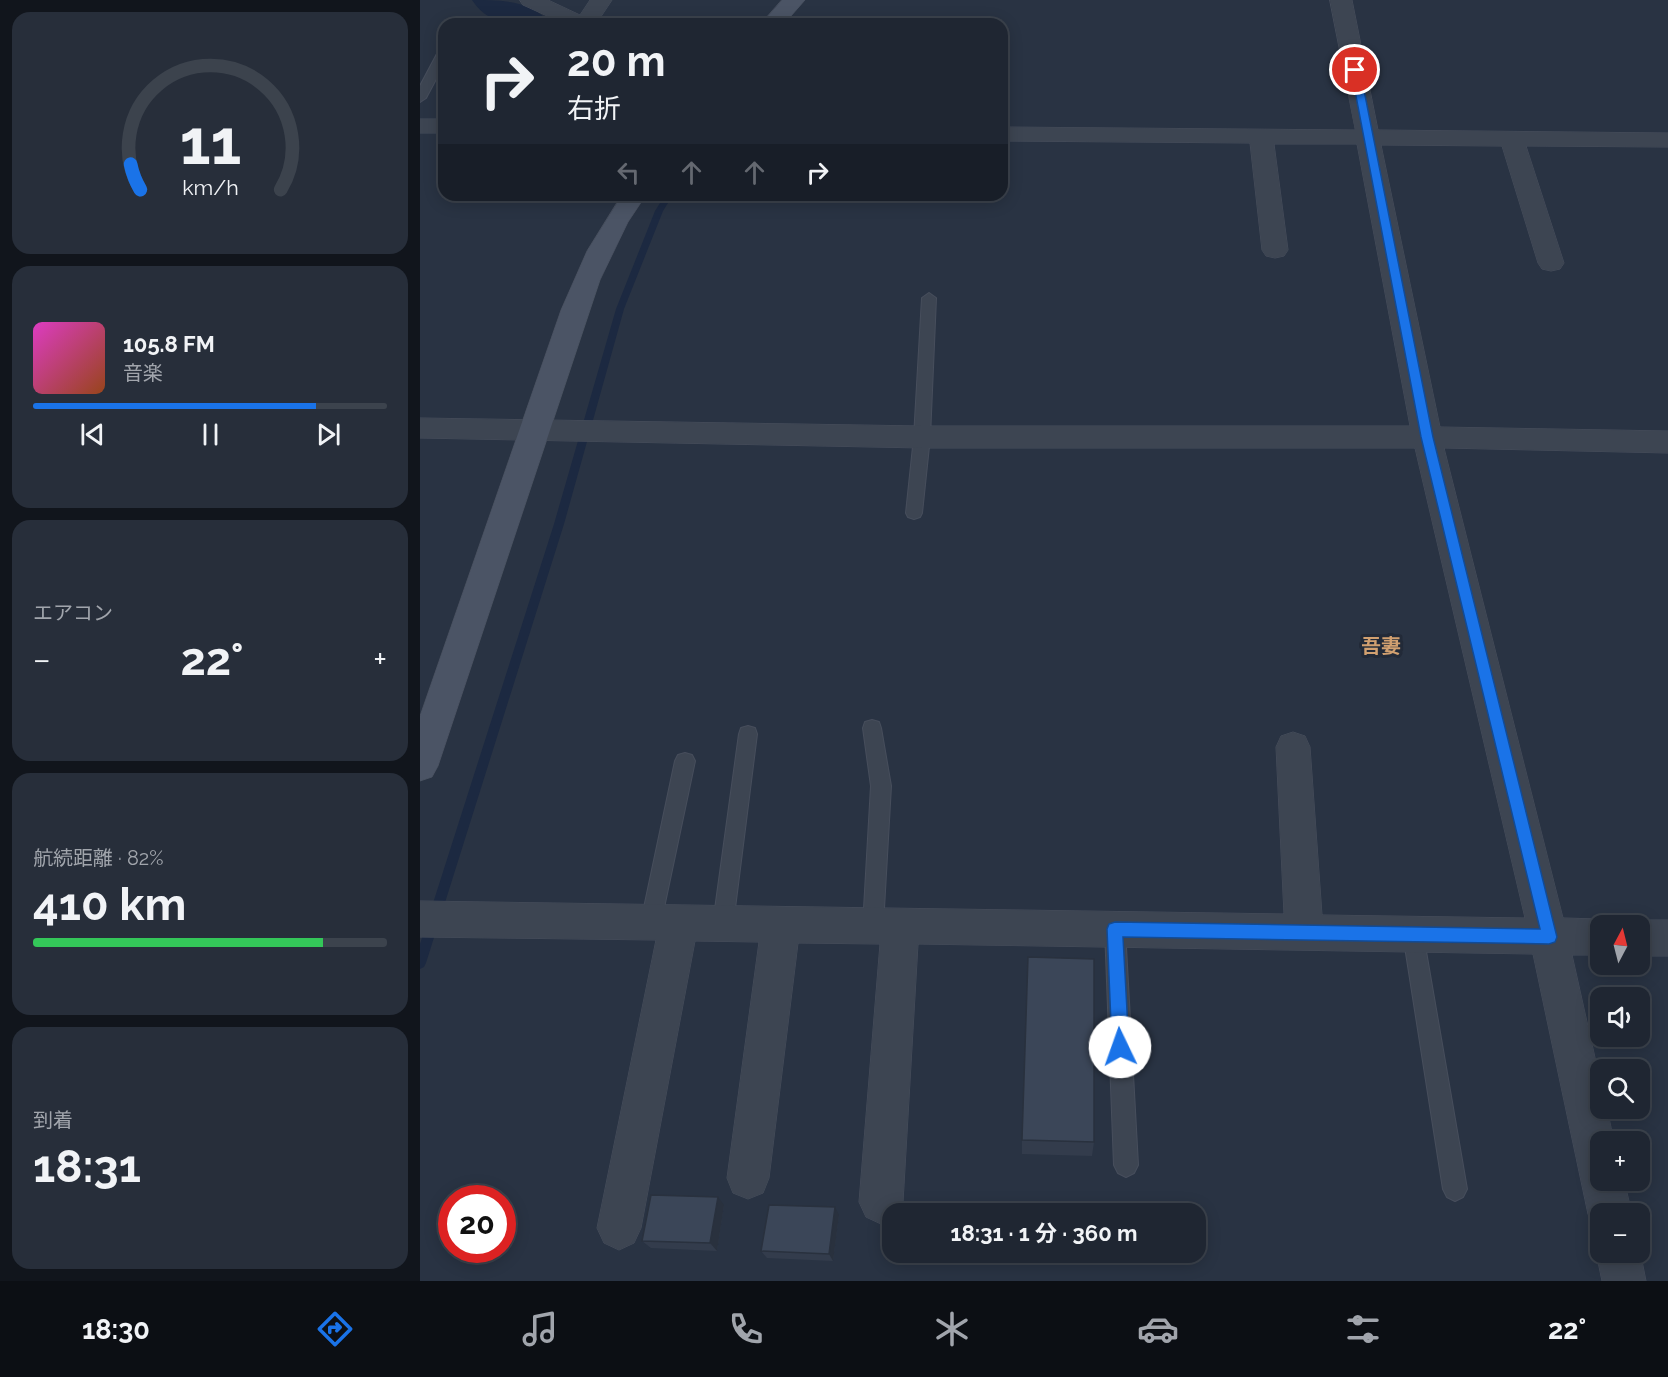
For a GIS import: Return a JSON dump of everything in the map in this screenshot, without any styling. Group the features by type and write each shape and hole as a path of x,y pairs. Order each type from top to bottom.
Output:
{"street":[{"path":"531,0 571,18"},
{"path":"588,18 601,0"},
{"path":"778,18 794,0"},
{"path":"1341,0 1427,437 1549,937 1591,1131"},
{"path":"420,126 438,126"},
{"path":"1008,134 1668,140"},
{"path":"1261,138 1275,250"},
{"path":"1512,140 1551,263"},
{"path":"420,766 535,430 571,313 597,255 630,201"},
{"path":"420,428 922,437 1427,437 1668,442"},
{"path":"1293,747 1304,932"},
{"path":"420,919 1590,937"},
{"path":"618,1228 665,922"},
{"path":"748,1178 781,924"},
{"path":"881,1202 886,926"},
{"path":"1650,938 1668,938"},
{"path":"1620,1263 1624,1281"}],"lane":[{"path":"420,98 438,64"},
{"path":"914,513 922,437 929,297"},
{"path":"872,728 881,786 886,926"},
{"path":"723,924 748,734"},
{"path":"665,922 685,761"},
{"path":"1115,929 1126,1165"},
{"path":"1413,934 1455,1189"}],"building":[{"path":"1028,957 1094,959 1094,1142 1022,1140"},
{"path":"651,1195 718,1197 710,1243 642,1241"},
{"path":"769,1205 835,1207 829,1254 761,1251"}],"waterway":[{"path":"491,0 521,18"},
{"path":"420,963 559,524 620,309 659,211 665,201"}],"district":[{"name":"吾妻","path":"1381,646"}],"route":[{"path":"1120,1047 1115,929 1549,937 1427,437 1355,70"}]}
